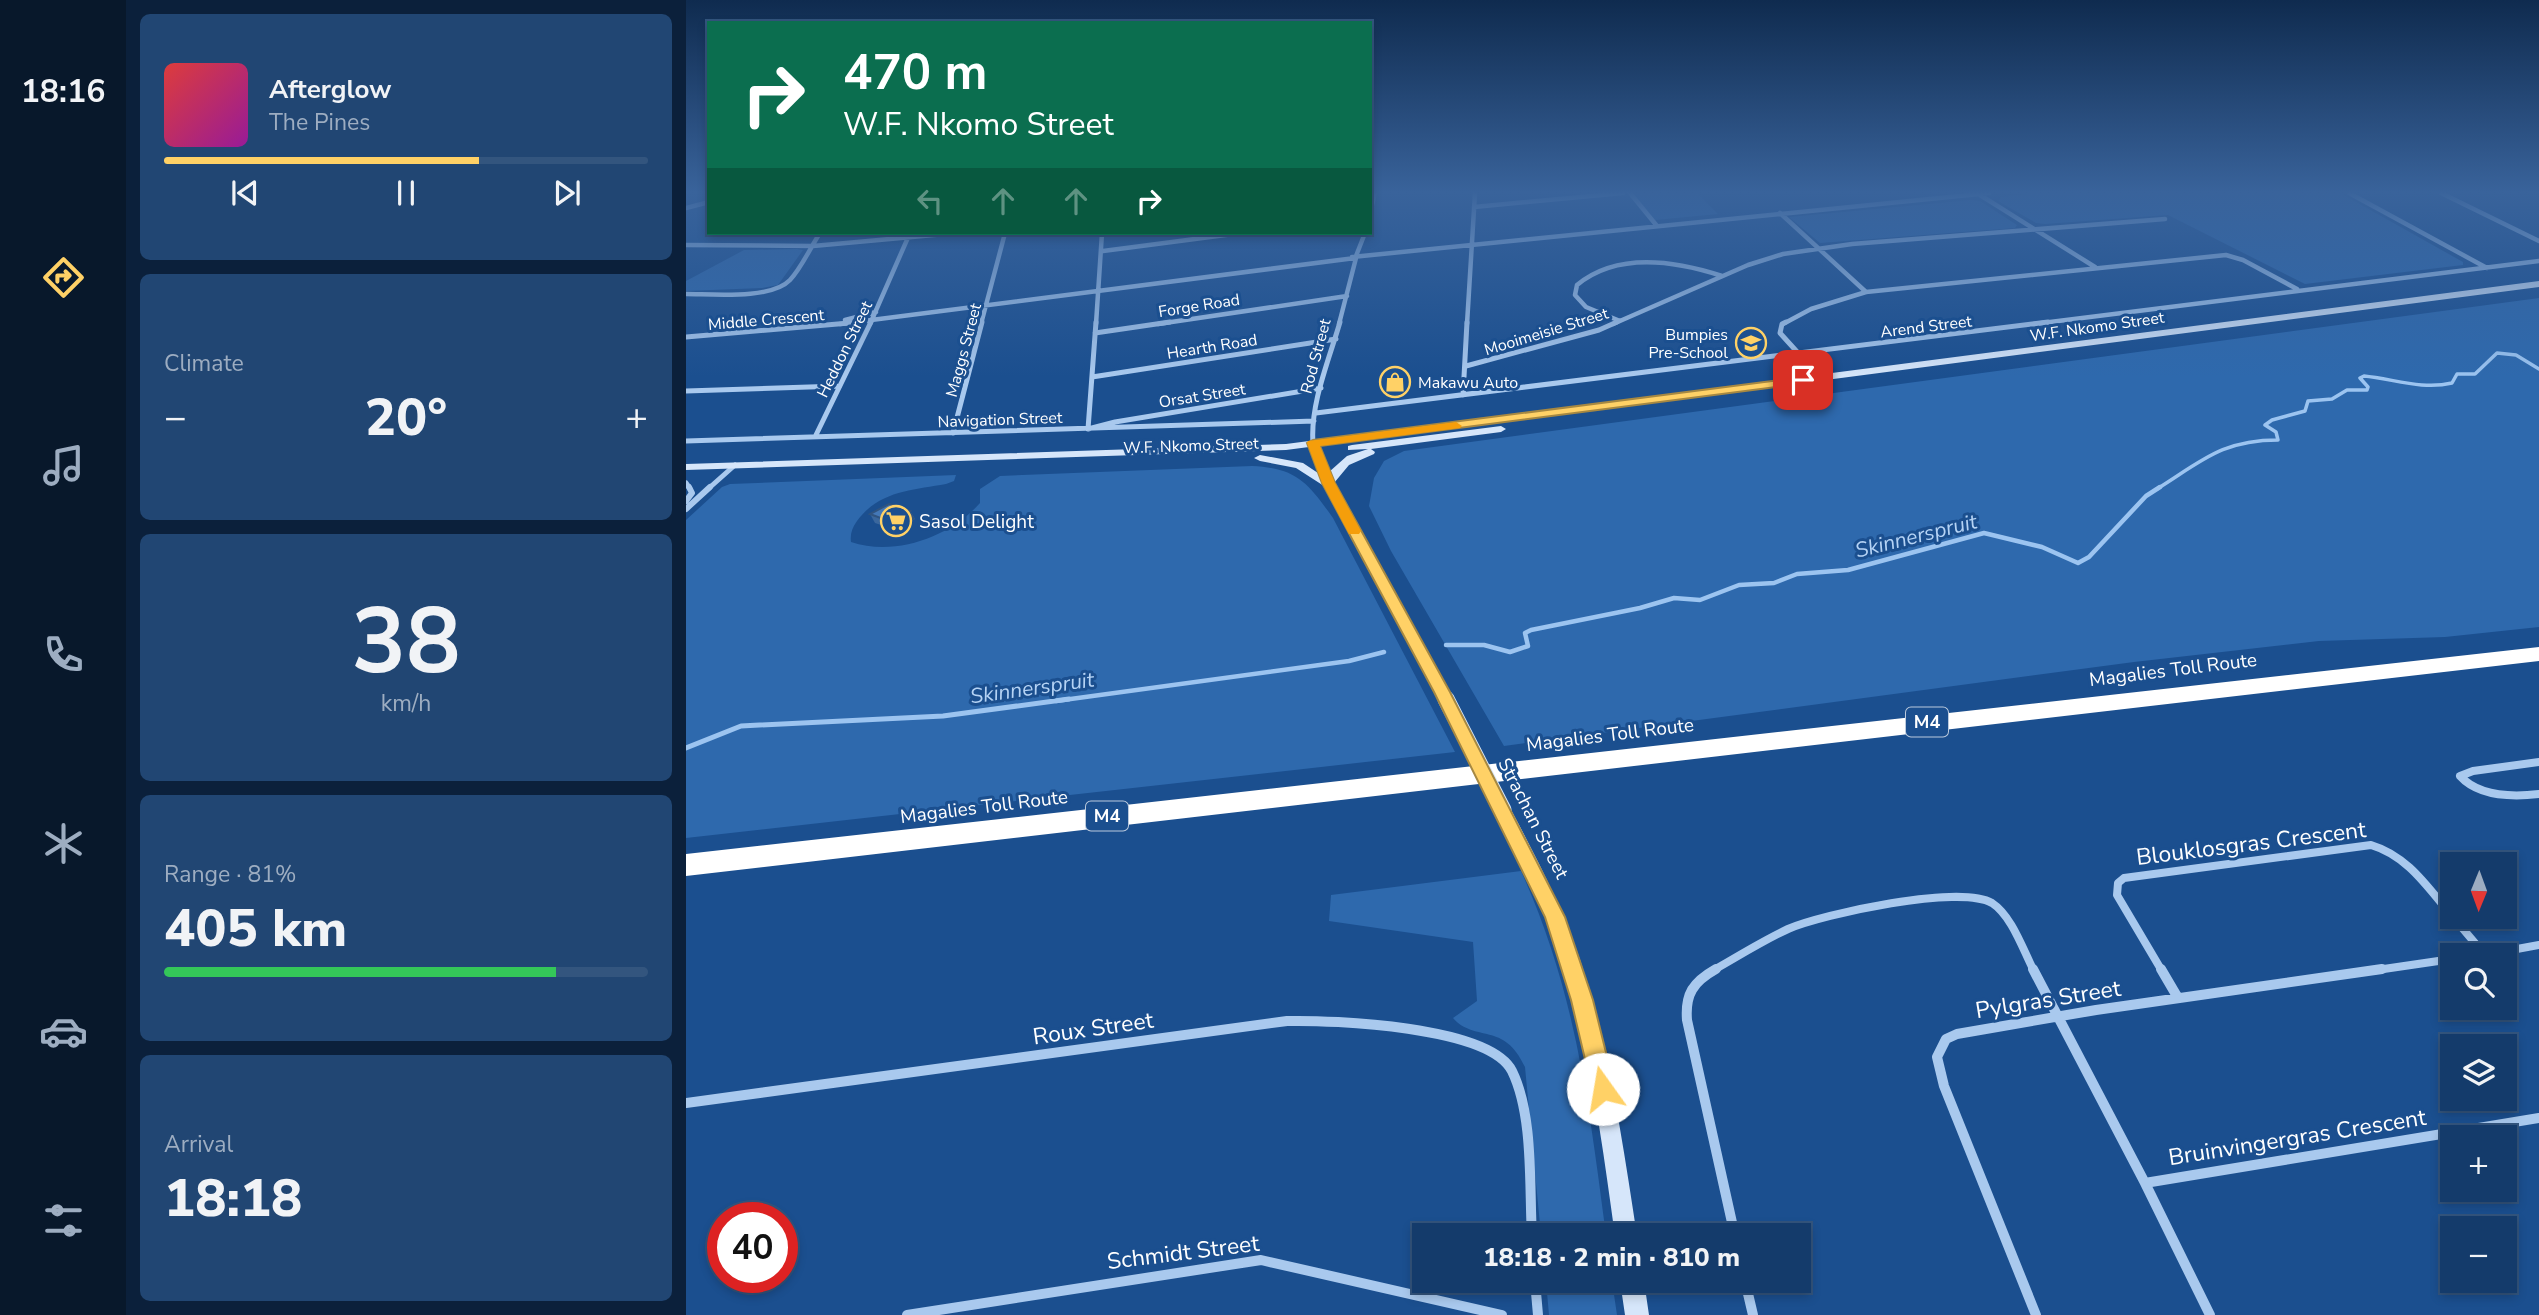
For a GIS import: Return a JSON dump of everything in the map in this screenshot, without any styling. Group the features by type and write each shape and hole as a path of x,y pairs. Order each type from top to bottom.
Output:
{"highway":[{"name":"Magalies Toll Route","path":"686,851 1524,757 2314,663 2539,642"},
{"name":"Magalies Toll Route","path":"686,865 2539,654"}],"main road":[{"name":"W.F. Nkomo Street","path":"686,475 1260,458 1692,395 2539,284"},
{"name":"W.F. Nkomo Street","path":"686,467 1315,448 1467,435 1692,395"},
{"path":"1260,458 1299,466 1328,483 1336,469 1356,456 1467,435"},
{"name":"Strachan Street","path":"1315,448 1328,483 1442,692 1555,917 1579,988 1603,1089 1624,1223"},
{"path":"1634,1293 1637,1315"}],"street":[{"path":"686,294 755,292 780,287 789,281 807,254"},
{"name":"Heddon Street","path":"816,437 874,317 901,254"},
{"name":"Maggs Street","path":"953,433 1000,254"},
{"path":"1088,429 1103,254"},
{"name":"Middle Crescent","path":"686,335 987,307 1376,254"},
{"path":"1463,395 1471,254"},
{"name":"Mooimeisie Street","path":"1466,366 1586,334 1758,261 1787,254"},
{"path":"1827,254 1866,292"},
{"path":"2075,254 2095,267"},
{"path":"2462,254 2487,268"},
{"path":"1799,354 1780,333 1782,324 1822,305 1866,292 2226,255 2243,260 2298,290"},
{"name":"Rod Street","path":"1315,448 1314,421 1321,388 1359,257"},
{"path":"1619,321 1579,302 1574,292 1579,282 1622,265 1645,261 1682,263 1722,276"},
{"name":"Arend Street","path":"1316,413 2539,261"},
{"name":"Forge Road","path":"1095,333 1348,296"},
{"name":"Middle Crescent","path":"686,335 874,317"},
{"name":"Hearth Road","path":"1092,377 1336,339"},
{"path":"686,391 840,386"},
{"name":"Orsat Street","path":"1088,429 1115,422 1321,388"},
{"name":"Navigation Street","path":"686,440 1314,421"},
{"path":"686,509 735,465"},
{"path":"686,483 692,492 686,501"},
{"path":"2539,762 2473,771 2460,776 2468,784 2494,793 2524,796 2539,794"},
{"name":"Blouklosgras Crescent","path":"2178,998 2117,895 2118,883 2124,878 2371,845 2404,861 2440,902"},
{"name":"Bruinvingergras Crescent","path":"1732,1223 1687,1020 1685,1001 1693,984 1786,930 1819,918 1975,896 1998,906 2005,916 2145,1183 2210,1315"},
{"name":"Blouklosgras Crescent","path":"2463,929 2475,943"},
{"path":"2517,950 2539,945"},
{"path":"2522,949 2539,950"},
{"name":"Pylgras Street","path":"2036,1315 1944,1086 1937,1057 1945,1039 1957,1034 2059,1016 2440,961"},
{"name":"Roux Street","path":"686,1103 1287,1021 1348,1020 1377,1024 1469,1044 1501,1058 1510,1068 1521,1100 1531,1223"},
{"name":"Bruinvingergras Crescent","path":"2145,1183 2539,1118"},
{"name":"Schmidt Street","path":"907,1315 1261,1260 1502,1315"},
{"path":"1536,1293 1538,1315"},
{"path":"1748,1293 1753,1315"}],"shaded area":[{"path":"736,254 800,254 778,285 686,291 686,281"},
{"path":"2246,254 2449,254 2463,262 2463,265 2305,284"},
{"path":"2539,298 2539,627 2445,637 2319,641 2134,662 1504,746 1391,551 1369,506 1374,478 1384,461 1404,451"},
{"path":"1252,466 1291,474 1316,495 1333,518 1455,752 686,838 686,520 722,487 730,484 956,475 954,481 897,494 875,503 866,511 854,526 851,542 886,547 921,541 953,526 980,503 980,489 1000,476"},
{"path":"1521,871 1540,916 1568,1005 1586,1095 1604,1223 1540,1223 1525,1067 1508,1043 1471,1030 1453,1018 1477,1001 1473,942 1329,921 1331,895"},
{"path":"1547,1293 1614,1293 1617,1315 1549,1315"}],"building":[{"path":"889,504 910,511 891,522 870,514"}],"waterway":[{"name":"Skinnerspruit","path":"2157,489 2200,461 2227,448 2278,440 2276,432 2265,425 2272,420 2305,411 2308,401 2332,399 2347,390 2367,390 2368,387 2360,378 2364,376 2419,385 2441,385 2452,383 2457,374 2475,374 2497,353 2516,355 2539,369"},
{"name":"Skinnerspruit","path":"1446,645 1484,645 1510,652 1528,646 1525,633 1531,630 1640,608 1674,598 1700,600 1739,585 1774,583 1797,574 1848,570 1984,533 2042,547 2078,563 2089,557 2146,496 2160,487"},
{"name":"Skinnerspruit","path":"1056,701 1349,661 1384,652"},
{"name":"Skinnerspruit","path":"686,748 741,726 943,716 1069,699"}],"slow traffic":[{"path":"1354,531 1328,483 1313,443 1456,426"}],"place":[{"name":"Bumpies Pre-School","path":"1751,343"},
{"name":"Makawu Auto","path":"1395,382"},
{"name":"Sasol Delight","path":"896,521"}],"route":[{"path":"1603,1089 1582,1000 1555,917 1442,692 1328,483 1313,443 1803,380"}]}
